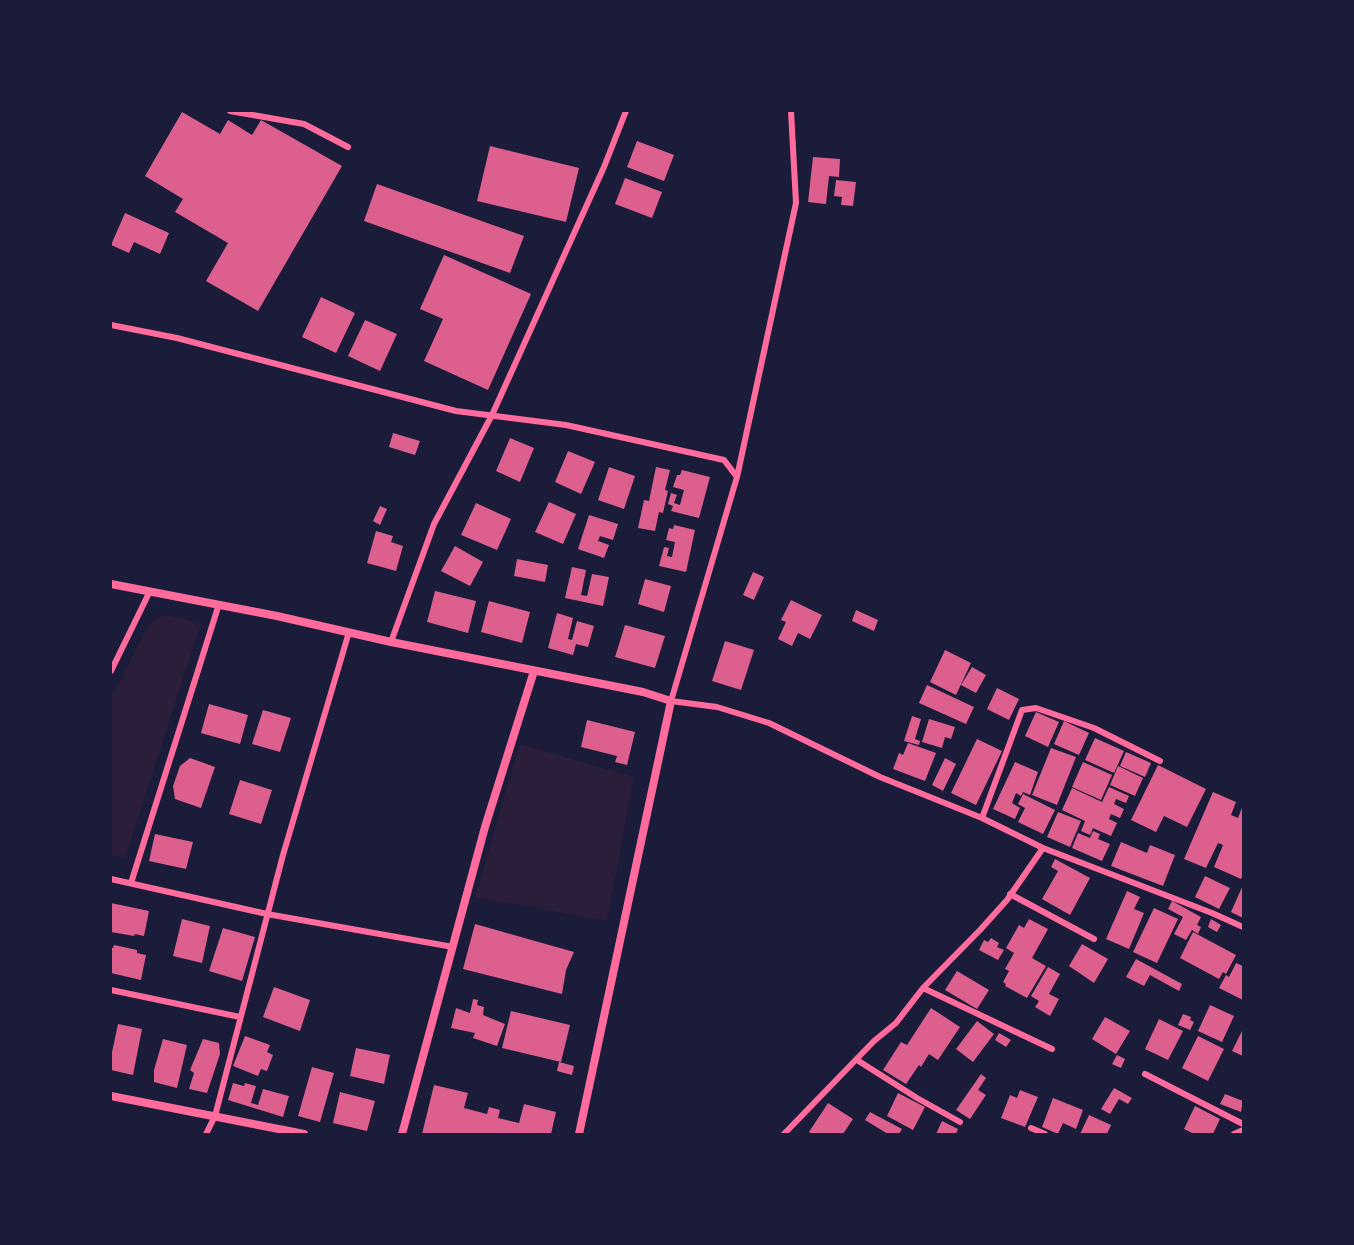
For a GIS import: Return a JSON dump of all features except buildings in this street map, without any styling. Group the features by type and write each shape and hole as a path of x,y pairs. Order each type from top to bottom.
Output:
{"street":[{"path":"230,111 304,124 348,147"},
{"path":"391,642 434,524 492,415 604,167 626,111"},
{"path":"579,1134 671,701 737,477 796,203 791,111"},
{"path":"111,325 177,338 456,411 566,425 724,460 737,477"},
{"path":"111,584 219,604 391,642 643,692 671,701 717,707 769,723 880,777 982,818 1043,848 1243,927"},
{"path":"111,670 150,591"},
{"path":"131,883 219,604"},
{"path":"206,1134 215,1116 282,855 349,633"},
{"path":"402,1134 485,827 534,671"},
{"path":"982,818 1022,710 1036,708 1094,728 1160,760"},
{"path":"784,1134 874,1041 896,1023 923,988 980,930 1010,894 1043,848"},
{"path":"111,879 267,914 453,947"},
{"path":"1010,894 1094,939"},
{"path":"923,988 1052,1049"},
{"path":"111,990 240,1017"},
{"path":"857,1060 960,1122"},
{"path":"1144,1074 1243,1125"},
{"path":"111,1096 304,1134"},
{"path":"1031,1128 1045,1134"},
{"path":"1234,1134 1243,1130"}],"shaded area":[{"path":"163,615 201,623 125,858 111,855 111,697 150,623"},
{"path":"520,744 634,777 607,921 475,897"}]}
